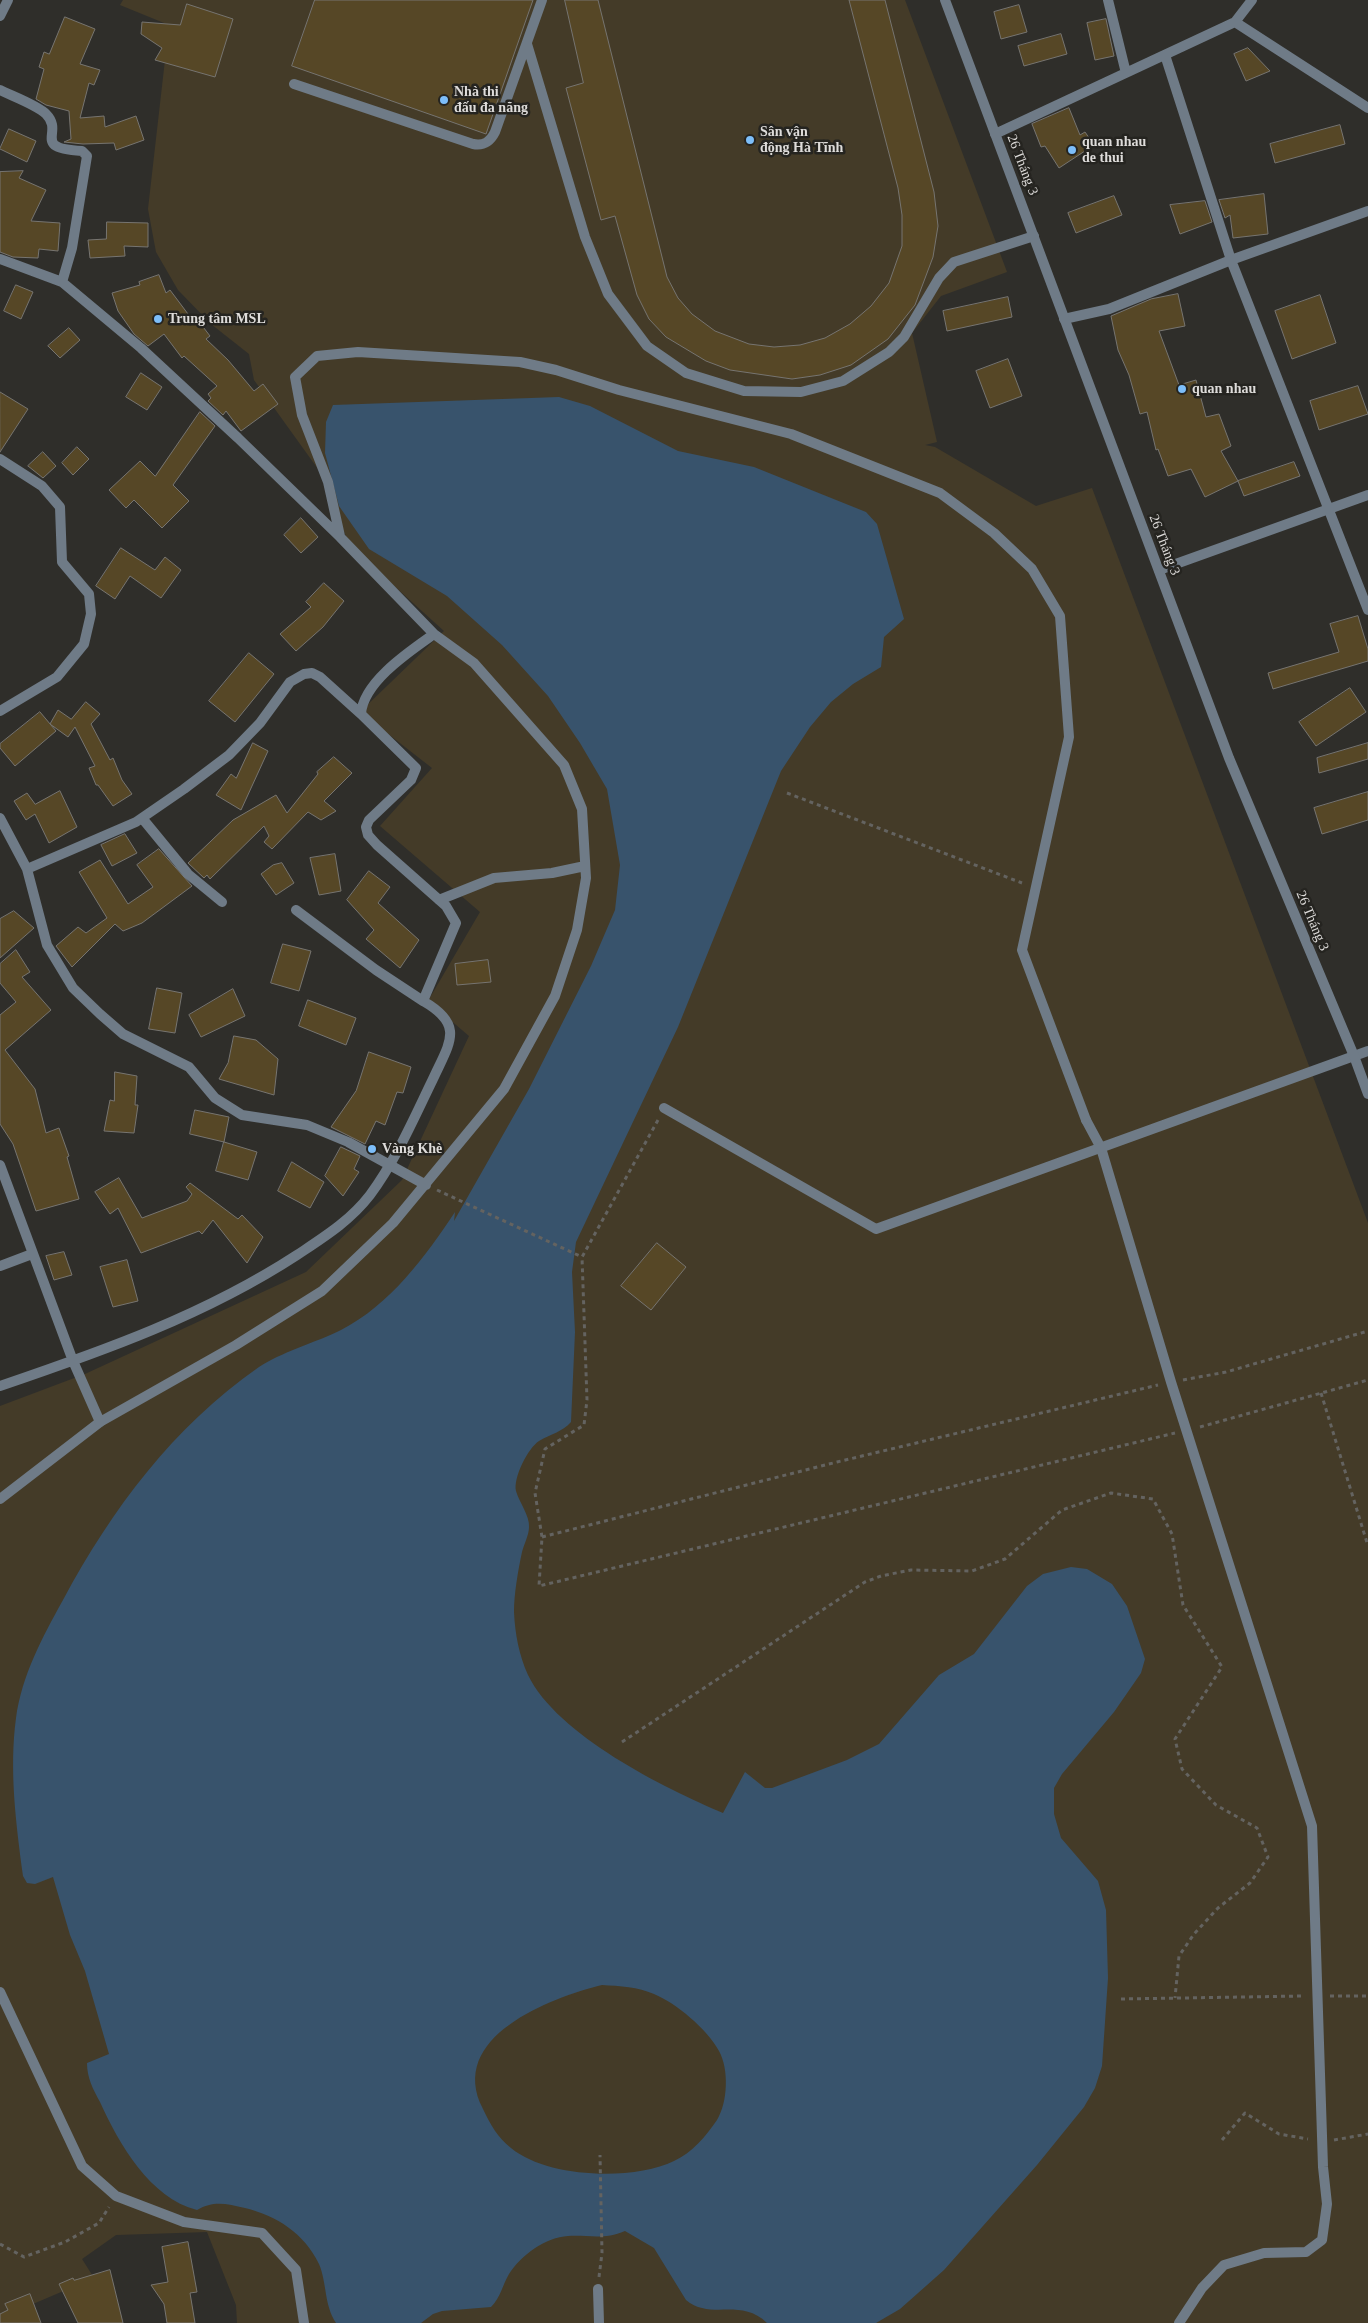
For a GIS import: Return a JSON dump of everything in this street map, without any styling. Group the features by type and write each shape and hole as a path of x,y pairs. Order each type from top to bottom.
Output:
{"street":[{"path":"0,16 8,0"},
{"path":"294,84 473,144 484,144 491,140 495,132 542,0"},
{"name":"26 Tháng 3","path":"945,0 1229,758 1354,1056 1368,1094"},
{"path":"1108,0 1126,73"},
{"path":"995,134 1235,22 1252,0"},
{"path":"1235,22 1368,108"},
{"path":"527,44 585,237 608,294 647,346 686,373 744,391 801,392 843,381 889,352 904,337 939,278 954,262 1034,236"},
{"path":"1165,54 1231,260 1368,610"},
{"path":"0,90 44,112 51,120 51,143 54,146 66,150 82,151 87,156 72,248 62,282"},
{"path":"1064,319 1109,309 1231,260 1368,211"},
{"path":"0,259 62,282 141,348 340,537 434,634 474,663 564,766 582,808 586,878 577,930 555,996 504,1089 426,1185 393,1222 322,1291 236,1345 100,1422 0,1499"},
{"path":"340,537 328,482 302,415 295,377 317,356 358,352 520,362 556,370 619,390 791,434 940,493 994,533 1032,569 1060,616 1069,737 1022,950 1086,1120 1101,1148 1171,1382 1312,1826 1322,2142 1327,2204 1322,2240 1306,2252 1264,2253 1224,2265 1202,2288 1179,2323"},
{"path":"0,459 42,486 60,507 62,562 89,594 91,614 84,644 57,677 0,711"},
{"path":"1159,570 1368,495"},
{"path":"361,714 362,703 368,692 402,657 434,634"},
{"path":"27,869 142,818 229,755 260,723 290,682 304,674 312,673 361,714 416,768 411,780 370,820 366,827 368,835 377,846 439,900 453,915 456,923 423,1001"},
{"path":"0,818 27,869 47,945 73,988 123,1034 189,1067 215,1098 242,1115 307,1125 348,1142 426,1185"},
{"path":"142,818 188,874 222,902"},
{"path":"439,900 494,878 552,873 585,866"},
{"path":"0,1386 131,1340 227,1296 266,1275 345,1223 369,1196 391,1164 443,1057 450,1037 450,1024 441,1011 376,970 296,910"},
{"path":"664,1108 876,1229 1368,1051"},
{"path":"0,1165 72,1361 100,1422"},
{"path":"0,1266 32,1254"},
{"path":"0,1992 82,2166 116,2196 184,2222 262,2233 296,2270 304,2323"},
{"path":"598,2290 599,2323"}],"path":[{"path":"787,793 1036,889"},
{"path":"664,1108 582,1257 587,1400 584,1424 545,1449 534,1493 542,1537 538,1586 1187,1430 1368,1380"},
{"path":"452,1197 582,1257"},
{"path":"542,1537 837,1462 1171,1382 1226,1372 1368,1331"},
{"path":"1322,1393 1368,1546"},
{"path":"622,1742 865,1582 881,1576 911,1570 972,1571 1006,1559 1062,1510 1111,1492 1153,1499 1172,1534 1183,1605 1222,1667 1175,1740 1182,1769 1216,1805 1257,1828 1268,1857 1250,1883 1218,1908 1194,1934 1179,1956 1174,1998"},
{"path":"1122,1999 1368,1996"},
{"path":"1222,2140 1245,2113 1279,2134 1322,2142 1368,2134"},
{"path":"598,2290 602,2253 600,2155"},
{"path":"0,2244 24,2257 65,2242 99,2223 116,2196"}],"shaded area":[{"path":"123,0 905,0 1007,272 941,296 912,333 937,442 925,445 935,447 1036,506 1092,488 1368,1223 1368,2323 237,2323 236,2305 207,2232 116,2235 82,2259 94,2278 0,2318 0,1406 85,1374 306,1272 402,1180 469,1036 428,1001 480,912 380,826 432,768 360,712 444,631 350,546 318,469 254,380 249,354 211,324 178,290 156,252 148,209 169,25 120,5"}],"water":[{"path":"559,397 590,406 678,451 754,467 866,512 877,524 904,619 884,637 881,667 853,684 831,702 810,727 781,771 678,1027 576,1242 572,1272 575,1332 571,1422 556,1433 539,1441 530,1450 519,1471 516,1485 517,1495 529,1523 518,1575 514,1612 518,1644 528,1675 542,1697 562,1718 587,1738 643,1774 723,1813 745,1772 765,1788 772,1788 847,1760 879,1744 939,1675 974,1654 1027,1586 1043,1574 1071,1567 1087,1569 1112,1584 1127,1606 1145,1659 1141,1673 1114,1712 1062,1774 1054,1788 1054,1814 1061,1838 1098,1881 1106,1910 1108,1978 1102,2066 1095,2088 1084,2107 1037,2165 944,2270 900,2309 876,2323 767,2323 757,2315 746,2311 705,2309 696,2306 686,2300 654,2248 625,2231 604,2236 560,2237 543,2243 527,2254 514,2267 491,2307 442,2311 433,2314 421,2323 336,2323 329,2309 319,2264 306,2243 288,2227 257,2211 245,2208 215,2204 197,2210 180,2204 151,2182 138,2167 117,2135 89,2079 87,2063 109,2054 85,1971 70,1935 53,1877 35,1884 27,1883 23,1876 13,1777 14,1738 19,1702 28,1672 40,1643 82,1566 124,1502 147,1472 199,1416 228,1391 267,1362 341,1330 359,1320 391,1294 419,1263 455,1212 454,1221 529,1089 591,966 615,910 620,865 607,789 580,743 548,696 502,645 447,596 369,549 339,506 325,453 326,422 333,405","holes":["602,1985 629,1987 663,1998 681,2010 699,2026 719,2051 726,2076 725,2095 721,2113 698,2144 681,2158 657,2167 636,2172 614,2174 568,2171 546,2166 527,2158 502,2140 483,2109 475,2084 479,2061 491,2042 509,2025 532,2011 580,1991"]}],"building":[{"name":"Nhà thi đấu đa năng","path":"315,0 533,0 486,134 292,66"},
{"path":"565,0 598,0 667,277 678,298 692,314 715,331 749,344 774,347 800,345 825,338 850,324 871,306 889,283 902,246 902,215 898,188 849,0 885,0 934,192 938,226 933,257 915,305 888,339 851,365 820,375 792,379 730,370 706,361 666,337 649,319 637,295 615,216 601,220 566,88 583,83"},
{"path":"187,4 233,19 215,77 155,60 162,48 141,34 142,22 180,25"},
{"path":"1019,5 1027,32 1001,39 994,12"},
{"path":"65,17 95,29 80,64 100,70 94,85 89,83 80,118 104,116 105,127 136,116 144,140 116,150 114,143 83,144 64,142 71,139 69,111 46,105 36,99 44,69 39,67 44,52 49,54"},
{"path":"1106,19 1114,56 1095,60 1087,23"},
{"path":"1061,34 1067,54 1024,66 1018,46"},
{"path":"1248,48 1270,71 1246,81 1234,54"},
{"path":"1069,108 1080,135 1085,132 1094,145 1059,168 1045,146 1041,147 1032,124"},
{"path":"1340,125 1345,144 1275,163 1270,144"},
{"path":"9,129 36,141 27,162 0,149"},
{"path":"23,171 19,178 46,190 31,221 60,223 58,251 39,249 38,258 13,257 0,252 0,172"},
{"path":"1264,194 1268,234 1233,238 1230,215 1225,218 1219,200"},
{"path":"1114,196 1122,215 1076,233 1068,213"},
{"path":"1205,201 1212,222 1180,234 1170,205"},
{"path":"107,222 148,223 148,247 124,246 125,256 90,258 88,240 106,239"},
{"path":"159,275 166,293 170,290 194,322 197,319 210,336 206,339 228,360 254,391 263,384 278,404 241,431 226,411 223,415 208,401 211,398 208,394 217,386 184,356 182,358 164,334 148,346 134,334 118,311 112,293 140,285 139,282"},
{"path":"16,285 33,292 21,319 4,311"},
{"path":"1178,294 1185,326 1159,331 1179,385 1196,380 1206,417 1219,414 1231,446 1221,451 1238,481 1205,497 1191,469 1168,476 1158,449 1156,450 1147,412 1140,414 1129,375 1118,350 1111,316 1151,299"},
{"path":"1320,295 1336,343 1292,359 1275,311"},
{"path":"1008,297 1012,317 947,331 943,311"},
{"path":"69,328 80,340 60,358 48,346"},
{"path":"1008,359 1022,396 990,408 976,371"},
{"path":"141,373 162,387 147,410 126,397"},
{"path":"1358,386 1368,414 1319,430 1310,401"},
{"path":"0,392 28,409 0,452"},
{"path":"200,412 215,426 173,485 189,501 162,528 134,500 126,508 109,490 140,461 155,476"},
{"path":"77,447 89,459 73,475 62,463"},
{"path":"43,452 56,466 43,478 28,466"},
{"path":"1294,462 1300,476 1244,496 1238,481"},
{"path":"301,518 318,537 301,553 284,535"},
{"path":"121,548 155,570 165,557 181,570 161,598 130,576 115,599 96,586"},
{"path":"324,583 344,601 323,627 296,651 280,634 311,607 306,602"},
{"path":"1358,616 1368,649 1368,661 1273,689 1268,673 1339,652 1330,624"},
{"path":"249,653 274,674 235,722 209,701"},
{"path":"1350,688 1366,712 1316,746 1299,722"},
{"path":"86,702 100,714 91,724 110,760 113,758 122,780 132,794 113,806 98,785 96,785 89,768 95,766 75,727 68,737 50,724 58,710 71,719"},
{"path":"40,712 56,731 15,766 0,748 0,744"},
{"path":"253,743 268,751 241,810 216,795 231,774 236,778"},
{"path":"1368,743 1368,759 1319,773 1317,758"},
{"path":"334,757 352,773 324,801 336,811 321,820 308,812 272,849 264,842 269,836 264,826 210,879 207,875 204,878 188,863 233,820 276,795 287,813 318,774 317,772"},
{"path":"60,791 77,827 49,843 35,814 26,820 14,801 27,793 35,804"},
{"path":"1368,792 1368,820 1322,834 1314,808"},
{"path":"125,834 137,853 112,866 101,845"},
{"path":"159,849 192,886 142,923 123,931 115,924 72,967 56,946 78,927 86,933 107,918 79,872 100,860 128,904 153,887 137,865"},
{"path":"335,854 341,891 319,895 310,858"},
{"path":"282,863 294,883 276,895 261,874 273,865"},
{"path":"369,871 390,887 378,903 419,940 400,968 366,939 374,930 347,900"},
{"path":"14,911 34,928 0,958 0,919"},
{"path":"283,944 311,951 299,991 271,983"},
{"path":"16,950 30,972 22,977 51,1010 5,1050 35,1089 46,1133 59,1128 69,1156 67,1157 79,1199 36,1211 13,1144 0,1124 0,1015 16,1002 0,983 0,964"},
{"path":"488,960 491,982 457,985 455,964"},
{"path":"157,988 182,993 175,1033 149,1029"},
{"path":"233,989 245,1016 201,1037 189,1015"},
{"path":"308,1000 356,1018 346,1045 299,1026"},
{"path":"234,1036 256,1040 278,1059 274,1095 219,1079 228,1063"},
{"path":"369,1052 411,1067 403,1093 397,1092 385,1125 376,1121 365,1144 331,1127 356,1091"},
{"path":"115,1072 137,1076 135,1105 138,1105 134,1133 104,1131 110,1100 114,1101"},
{"path":"195,1110 229,1117 224,1142 190,1134"},
{"path":"224,1142 257,1152 248,1180 216,1171"},
{"path":"341,1147 360,1156 354,1169 359,1172 343,1196 325,1176"},
{"path":"292,1162 324,1182 310,1208 278,1191"},
{"path":"119,1178 142,1218 187,1201 192,1194 186,1187 190,1183 238,1219 242,1215 263,1237 247,1263 213,1220 202,1234 199,1231 141,1253 118,1208 110,1214 95,1192"},
{"path":"657,1243 686,1267 651,1310 621,1286"},
{"path":"64,1252 72,1275 54,1280 46,1256"},
{"path":"127,1260 138,1301 113,1307 100,1267"},
{"path":"188,2242 197,2292 190,2293 195,2323 167,2323 164,2304 151,2285 168,2282 162,2247"},
{"path":"110,2270 123,2323 78,2323 59,2284 73,2278 74,2280"},
{"path":"30,2294 41,2323 0,2323 0,2314 8,2310 5,2304"}],"place":[{"name":"Nhà thi đấu đa năng","path":"444,100"},
{"name":"Sân vận động Hà Tĩnh","path":"750,140"},
{"name":"quan nhau de thui","path":"1072,150"},
{"name":"Trung tâm MSL","path":"158,319"},
{"name":"quan nhau","path":"1182,389"},
{"name":"Vàng Khè","path":"372,1149"}]}
